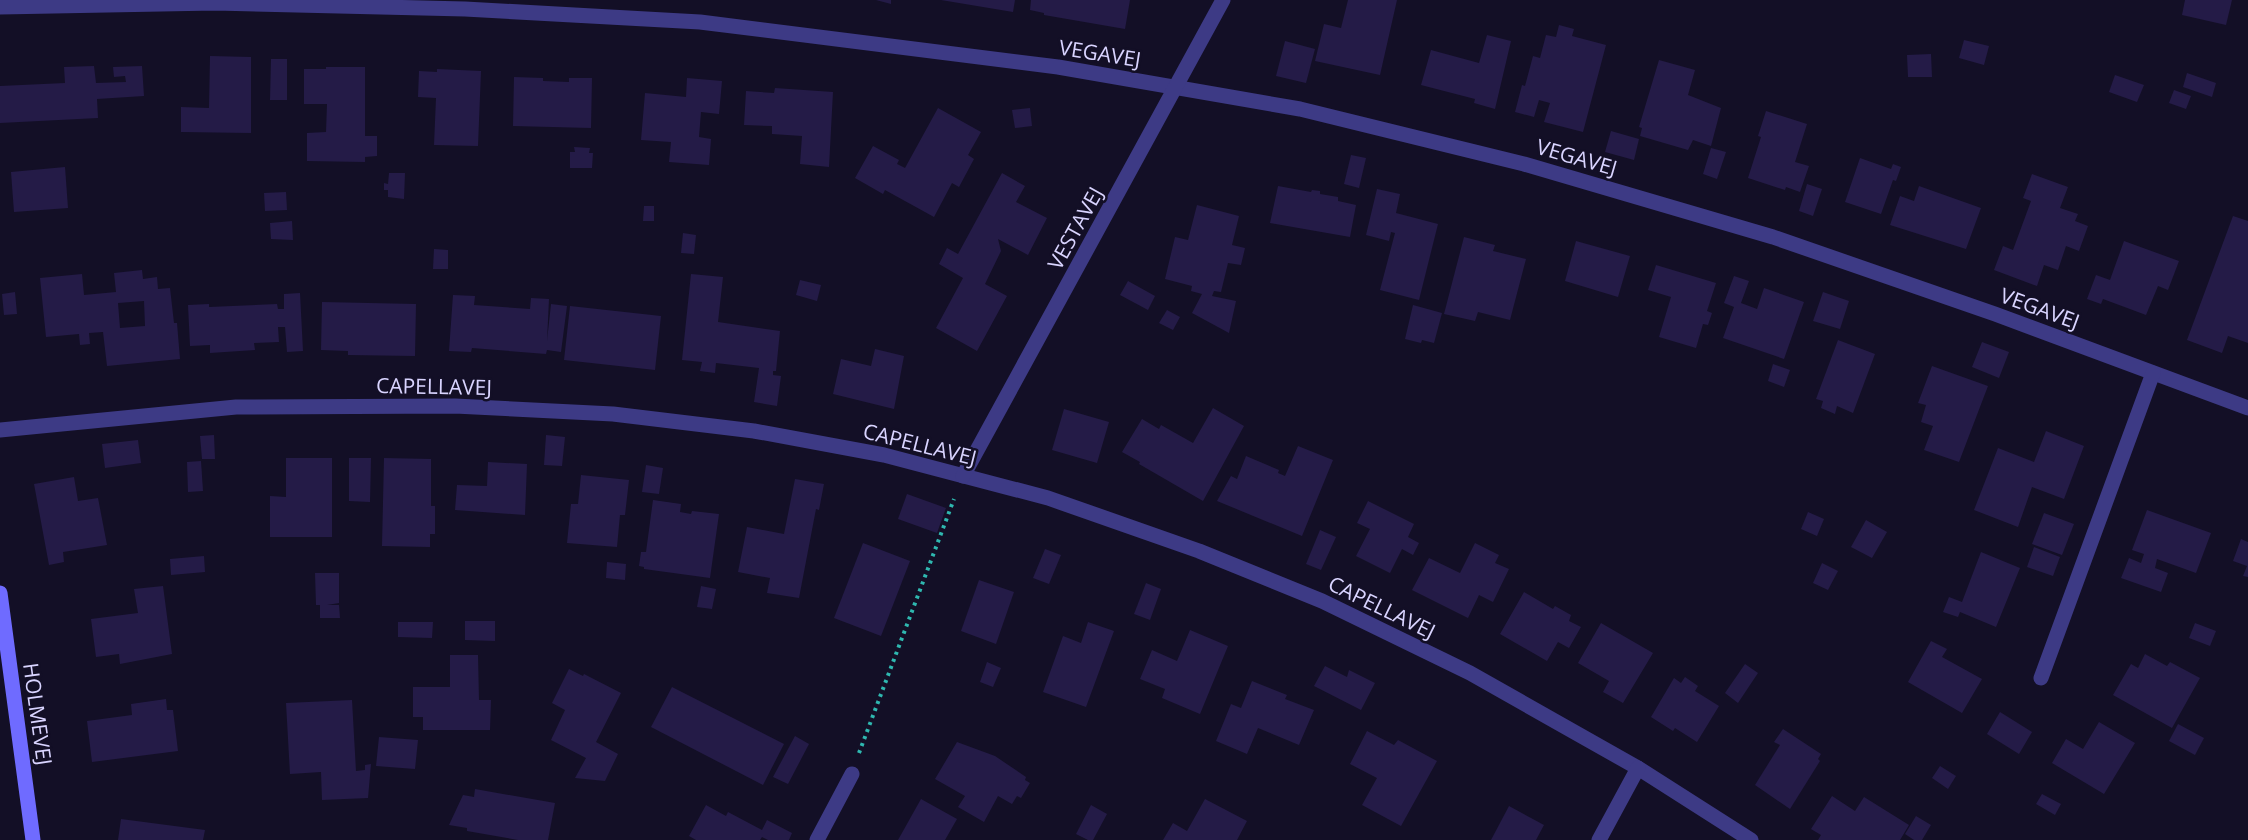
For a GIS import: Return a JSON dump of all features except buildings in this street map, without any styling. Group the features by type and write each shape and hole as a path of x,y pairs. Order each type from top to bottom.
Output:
{"street":[{"name":"VESTAVEJ","path":"963,476 1223,0"},
{"name":"VEGAVEJ","path":"0,7 215,3 465,9 700,22 1058,67 1300,109 1524,164 1773,237 1995,314 2248,408"},
{"path":"2041,678 2153,373"},
{"name":"CAPELLAVEJ","path":"0,430 236,407 478,407 613,414 754,431 884,455 1048,498 1199,551 1322,601 1470,673 1638,768 1751,840"},
{"name":"HOLMEVEJ","path":"0,593 33,840"},
{"path":"1599,840 1638,768"},
{"path":"817,840 852,774"}],"path":[{"path":"867,732 963,476"}]}
